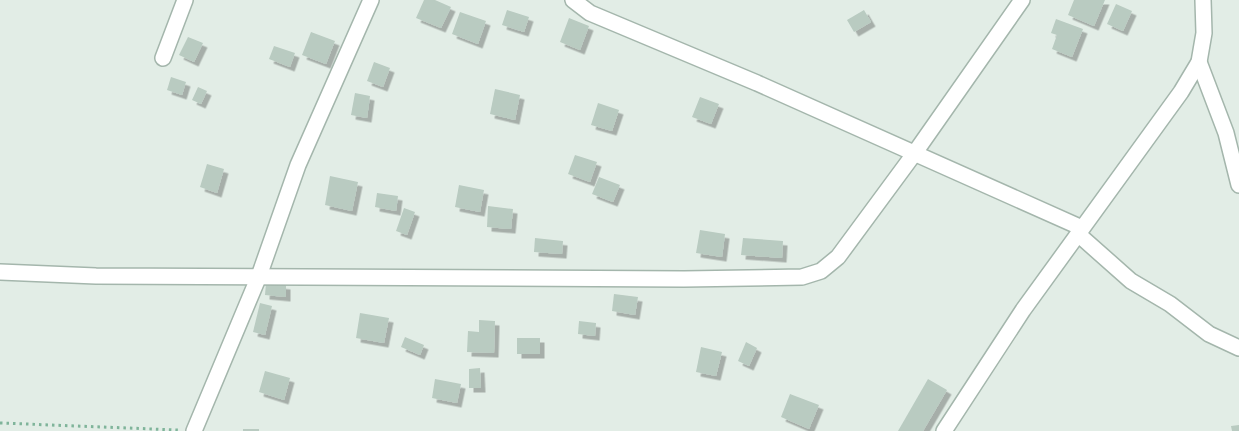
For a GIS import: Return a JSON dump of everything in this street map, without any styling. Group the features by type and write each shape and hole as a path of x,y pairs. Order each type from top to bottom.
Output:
{"street":[{"path":"163,58 185,0"},
{"path":"194,431 259,276 298,165 371,0"},
{"path":"573,0 590,13 748,80 1080,231 1131,281 1170,304 1209,334 1239,348"},
{"path":"944,431 1023,310 1181,92 1199,62 1204,34 1204,0"},
{"path":"0,272 96,276 684,280 802,277 821,271 838,256 914,154 1019,1"},
{"path":"1199,62 1226,133 1239,185"}],"path":[{"path":"0,423 194,431"}],"building":[{"path":"424,0 435,0 451,7 441,28 416,18"},
{"path":"1074,0 1105,0 1094,26 1068,15"},
{"path":"1116,4 1132,11 1123,31 1107,24"},
{"path":"507,10 529,17 524,32 502,25"},
{"path":"864,10 871,22 854,32 847,20"},
{"path":"460,12 486,21 478,44 452,34"},
{"path":"569,18 589,26 580,50 560,42"},
{"path":"1056,19 1083,29 1072,57 1052,49 1057,35 1051,33"},
{"path":"311,32 335,41 326,64 302,55"},
{"path":"188,37 203,43 194,62 179,55"},
{"path":"274,46 295,53 290,67 269,59"},
{"path":"374,62 390,68 383,87 367,81"},
{"path":"171,77 186,82 182,95 167,90"},
{"path":"198,87 207,91 201,104 192,100"},
{"path":"495,89 520,95 515,120 490,114"},
{"path":"355,93 370,96 367,118 351,115"},
{"path":"700,97 719,104 711,124 692,117"},
{"path":"598,103 619,110 612,131 591,125"},
{"path":"575,155 597,162 590,182 568,174"},
{"path":"207,164 224,169 217,193 200,187"},
{"path":"330,176 358,182 352,211 325,205"},
{"path":"599,177 620,185 613,202 592,194"},
{"path":"459,185 484,190 480,212 455,207"},
{"path":"377,193 398,196 396,211 375,207"},
{"path":"488,206 513,209 511,229 487,227"},
{"path":"404,208 415,212 407,235 396,231"},
{"path":"700,230 725,234 722,257 696,253"},
{"path":"535,238 563,241 562,254 534,252"},
{"path":"743,238 783,241 782,258 741,255"},
{"path":"266,283 286,285 286,297 265,295"},
{"path":"614,294 638,297 635,315 612,311"},
{"path":"260,303 272,306 265,335 253,332"},
{"path":"360,313 389,318 384,343 356,338"},
{"path":"479,320 495,321 494,353 467,352 468,331 479,332"},
{"path":"579,321 596,323 595,336 578,334"},
{"path":"405,337 424,345 420,355 401,347"},
{"path":"517,338 540,338 540,354 517,354"},
{"path":"746,342 757,348 749,366 738,361"},
{"path":"701,347 722,352 716,376 696,372"},
{"path":"480,368 481,388 469,388 469,369"},
{"path":"265,371 290,378 284,400 259,392"},
{"path":"435,379 461,384 457,403 432,398"},
{"path":"928,379 947,390 923,431 898,431"},
{"path":"790,394 819,405 809,429 781,417"},
{"path":"1239,425 1239,431 1232,431 1231,426"},
{"path":"243,429 259,429 259,431 243,431"}]}
